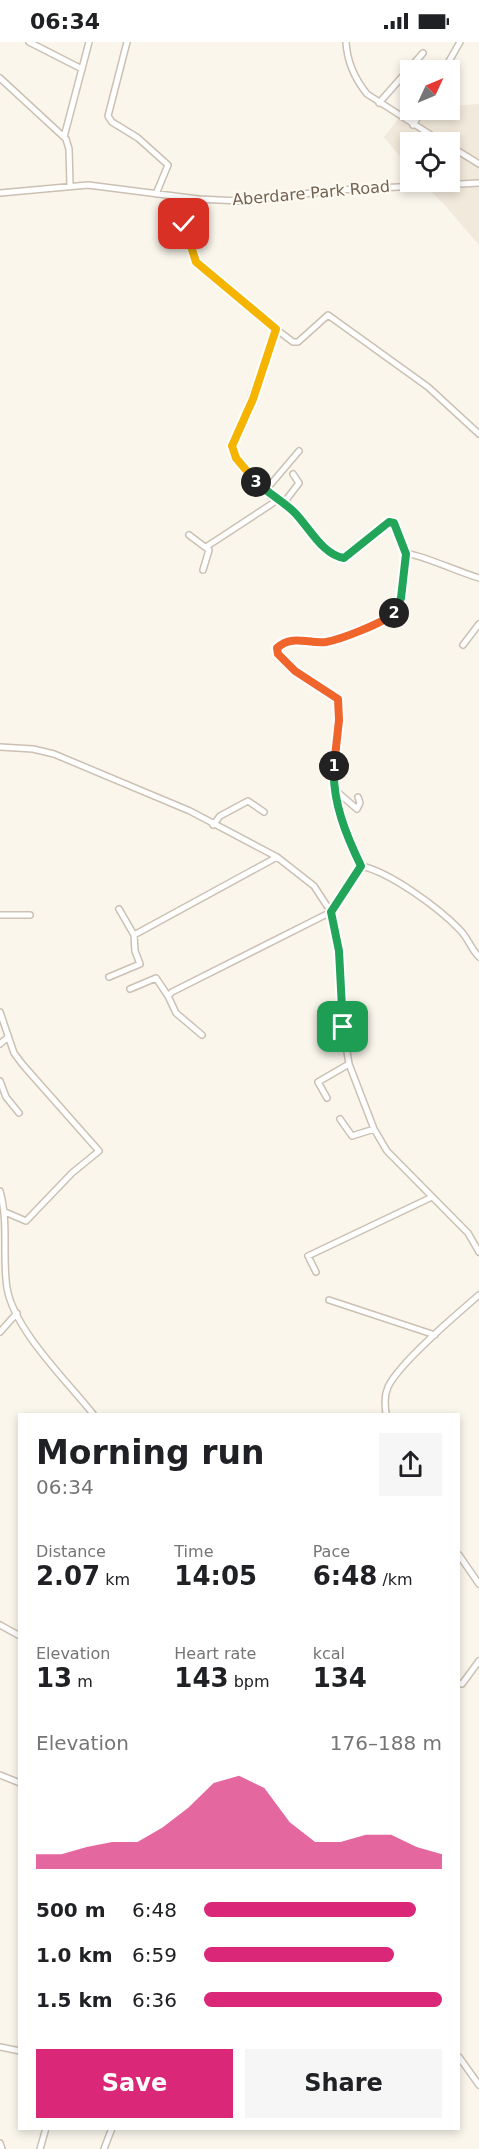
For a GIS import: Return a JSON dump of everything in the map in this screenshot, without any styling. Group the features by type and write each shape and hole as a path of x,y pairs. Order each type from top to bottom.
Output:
{"street":[{"path":"29,42 82,69"},
{"path":"64,137 89,42"},
{"path":"127,42 108,118 138,138 170,168 156,194"},
{"path":"346,42 350,63 359,84 379,103 424,132"},
{"path":"450,60 460,42"},
{"path":"379,103 423,53"},
{"path":"0,78 64,137 69,149 70,185"},
{"path":"412,125 415,120"},
{"path":"460,152 479,164"},
{"name":"Aberdare Park Road","path":"0,193 70,185 112,186 198,199 240,201 338,190 479,183"},
{"path":"198,199 184,224 196,262 276,329 293,342 298,342 328,315 428,387 479,434"},
{"path":"276,329 232,451 265,490 283,504 338,557 344,558 392,522 396,525 406,554 401,598 395,612 386,620 328,641 295,640 283,643 277,648 278,654 295,671 338,699 335,790 344,828 361,866 392,880 444,916 466,937 479,957"},
{"path":"265,490 299,451"},
{"path":"283,504 299,483 293,474"},
{"path":"206,547 262,511 273,502 274,498"},
{"path":"189,535 209,550 203,570"},
{"path":"406,554 415,553 436,564 479,578"},
{"path":"463,645 479,624"},
{"path":"0,747 33,749 54,754 177,805 277,857 303,876 331,912 339,951 343,1027 349,1064 374,1129 387,1151 468,1233 479,1252"},
{"path":"335,790 357,809 360,803 358,797"},
{"path":"213,825 220,816 248,801 264,812"},
{"path":"134,935 277,857"},
{"path":"168,996 331,912 361,866"},
{"path":"109,977 140,964 135,951 134,935 120,909"},
{"path":"0,915 30,915"},
{"path":"130,989 156,978 176,1013 201,1035"},
{"path":"0,1012 8,1037 23,1065 99,1151 72,1173 26,1221 5,1212"},
{"path":"0,1044 8,1037"},
{"path":"327,1098 318,1082 349,1064"},
{"path":"0,1080 6,1097 19,1113"},
{"path":"340,1119 352,1136 374,1129"},
{"path":"0,1191 5,1212 7,1288 17,1313 39,1350 92,1413"},
{"path":"316,1272 308,1256 432,1197"},
{"path":"386,1413 385,1395 388,1385 435,1335 479,1295"},
{"path":"329,1300 435,1335"},
{"path":"0,1332 17,1313"},
{"path":"460,1556 479,1584"},
{"path":"0,1625 18,1635"},
{"path":"460,1683 466,1680 479,1660"},
{"path":"0,1775 18,1782"},
{"path":"0,2047 18,2051"},
{"path":"460,2058 479,2085"},
{"path":"39,2149 45,2130"},
{"path":"104,2149 111,2130"},
{"path":"0,2143 2,2149"}],"shaded area":[{"path":"479,104 479,245 431,192 460,192 460,132 400,132 400,157 384,137 400,117 400,120 460,120 460,105"}],"route":[{"path":"184,224 196,262 246,301 276,329 253,399 232,446 236,458 270,496 291,510 334,555 344,558 389,522 396,525 406,554 401,598 395,612 386,620 328,641 289,640 277,648 278,654 295,671 338,699 338,733 333,775 335,790 348,840 361,866 331,912 339,951 343,1027"}]}
